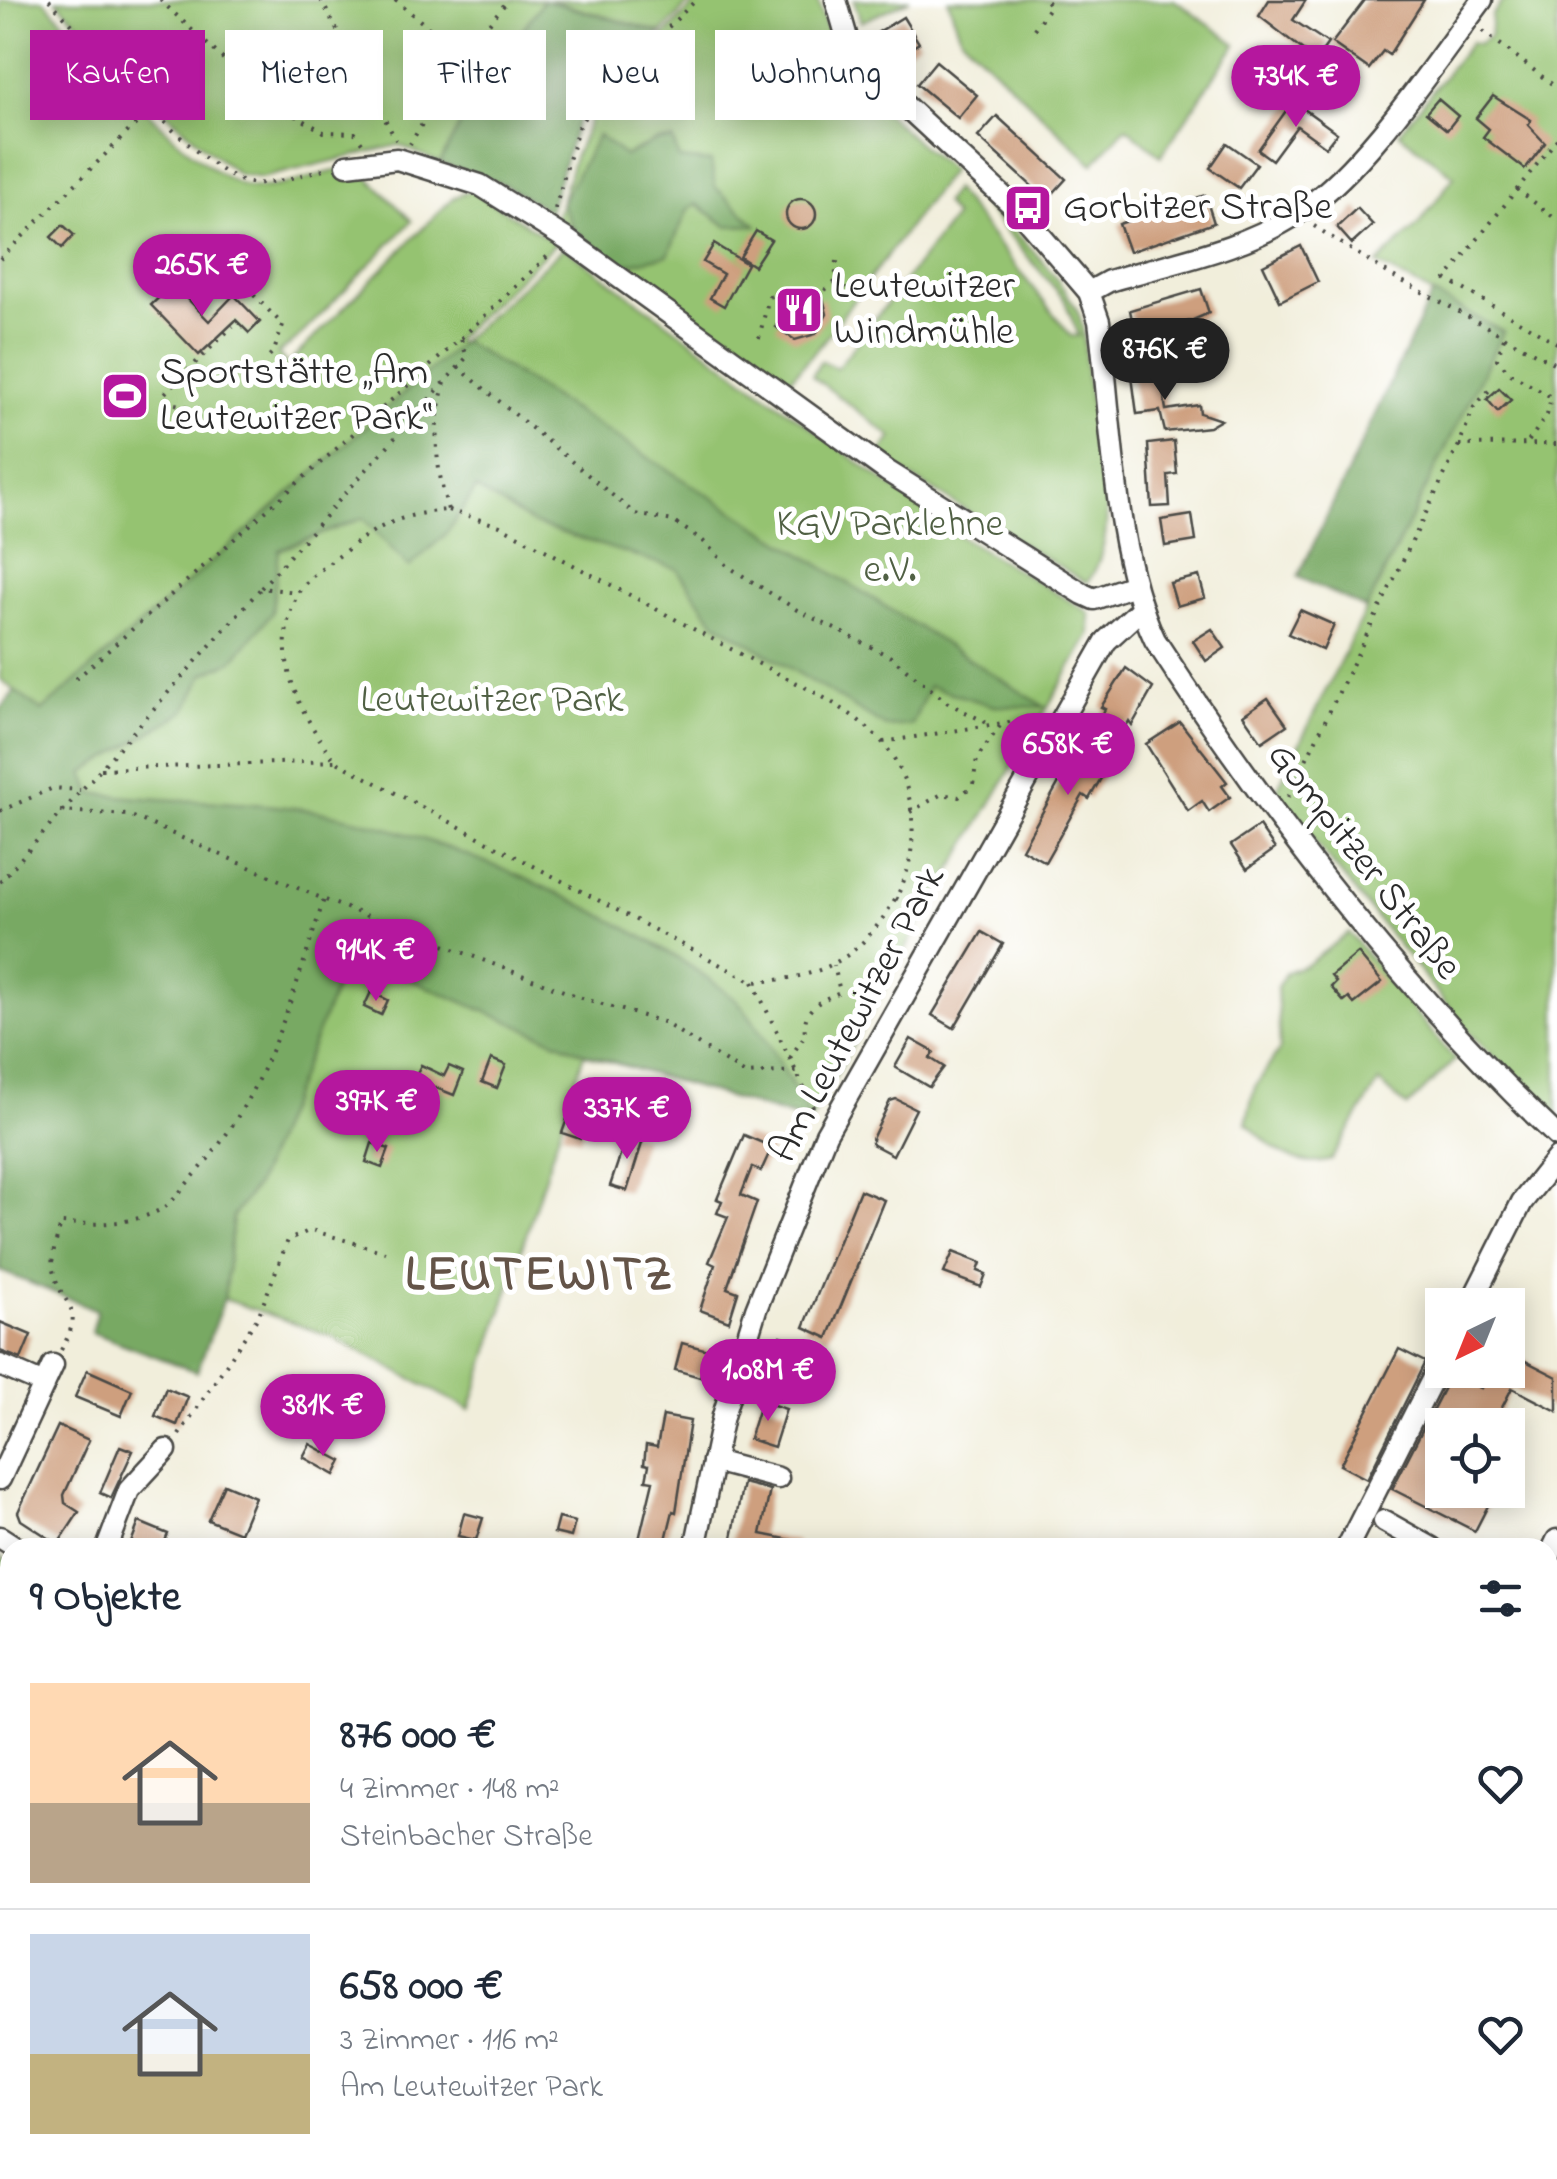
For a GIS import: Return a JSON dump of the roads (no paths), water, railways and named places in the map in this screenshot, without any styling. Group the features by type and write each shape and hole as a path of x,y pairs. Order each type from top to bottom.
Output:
{"street":[{"path":"836,0 847,38 868,71 1022,214 1089,292 1109,281 1243,242 1302,211 1358,159 1482,0"},
{"path":"347,165 399,160 480,185 558,233 887,470 1083,594 1094,599 1134,585"},
{"name":"Gompitzer Straße","path":"1089,292 1099,321 1134,585 1141,609 1173,666 1273,810 1465,1047 1557,1136"},
{"name":"Am Leutewitzer Park","path":"697,1538 756,1309 826,1134 1106,641 1141,609"},
{"path":"1479,1288 1522,1202 1557,1158"},
{"path":"0,1365 44,1384"},
{"path":"0,1479 53,1365"},
{"path":"1352,1538 1428,1388"},
{"path":"112,1538 129,1490 166,1450"},
{"path":"714,1461 778,1478"},
{"path":"1384,1520 1415,1538"}],"place":[{"name":"Gorbitzer Straße","path":"1028,208"},
{"name":"Leutewitzer Windmühle","path":"799,310"},
{"name":"Sportstätte „Am Leutewitzer Park“","path":"125,396"}],"district":[{"name":"LEUTEWITZ","path":"540,1276"}],"park label":[{"name":"KGV Parklehne e.V.","path":"890,548"},
{"name":"Leutewitzer Park","path":"492,701"}]}
